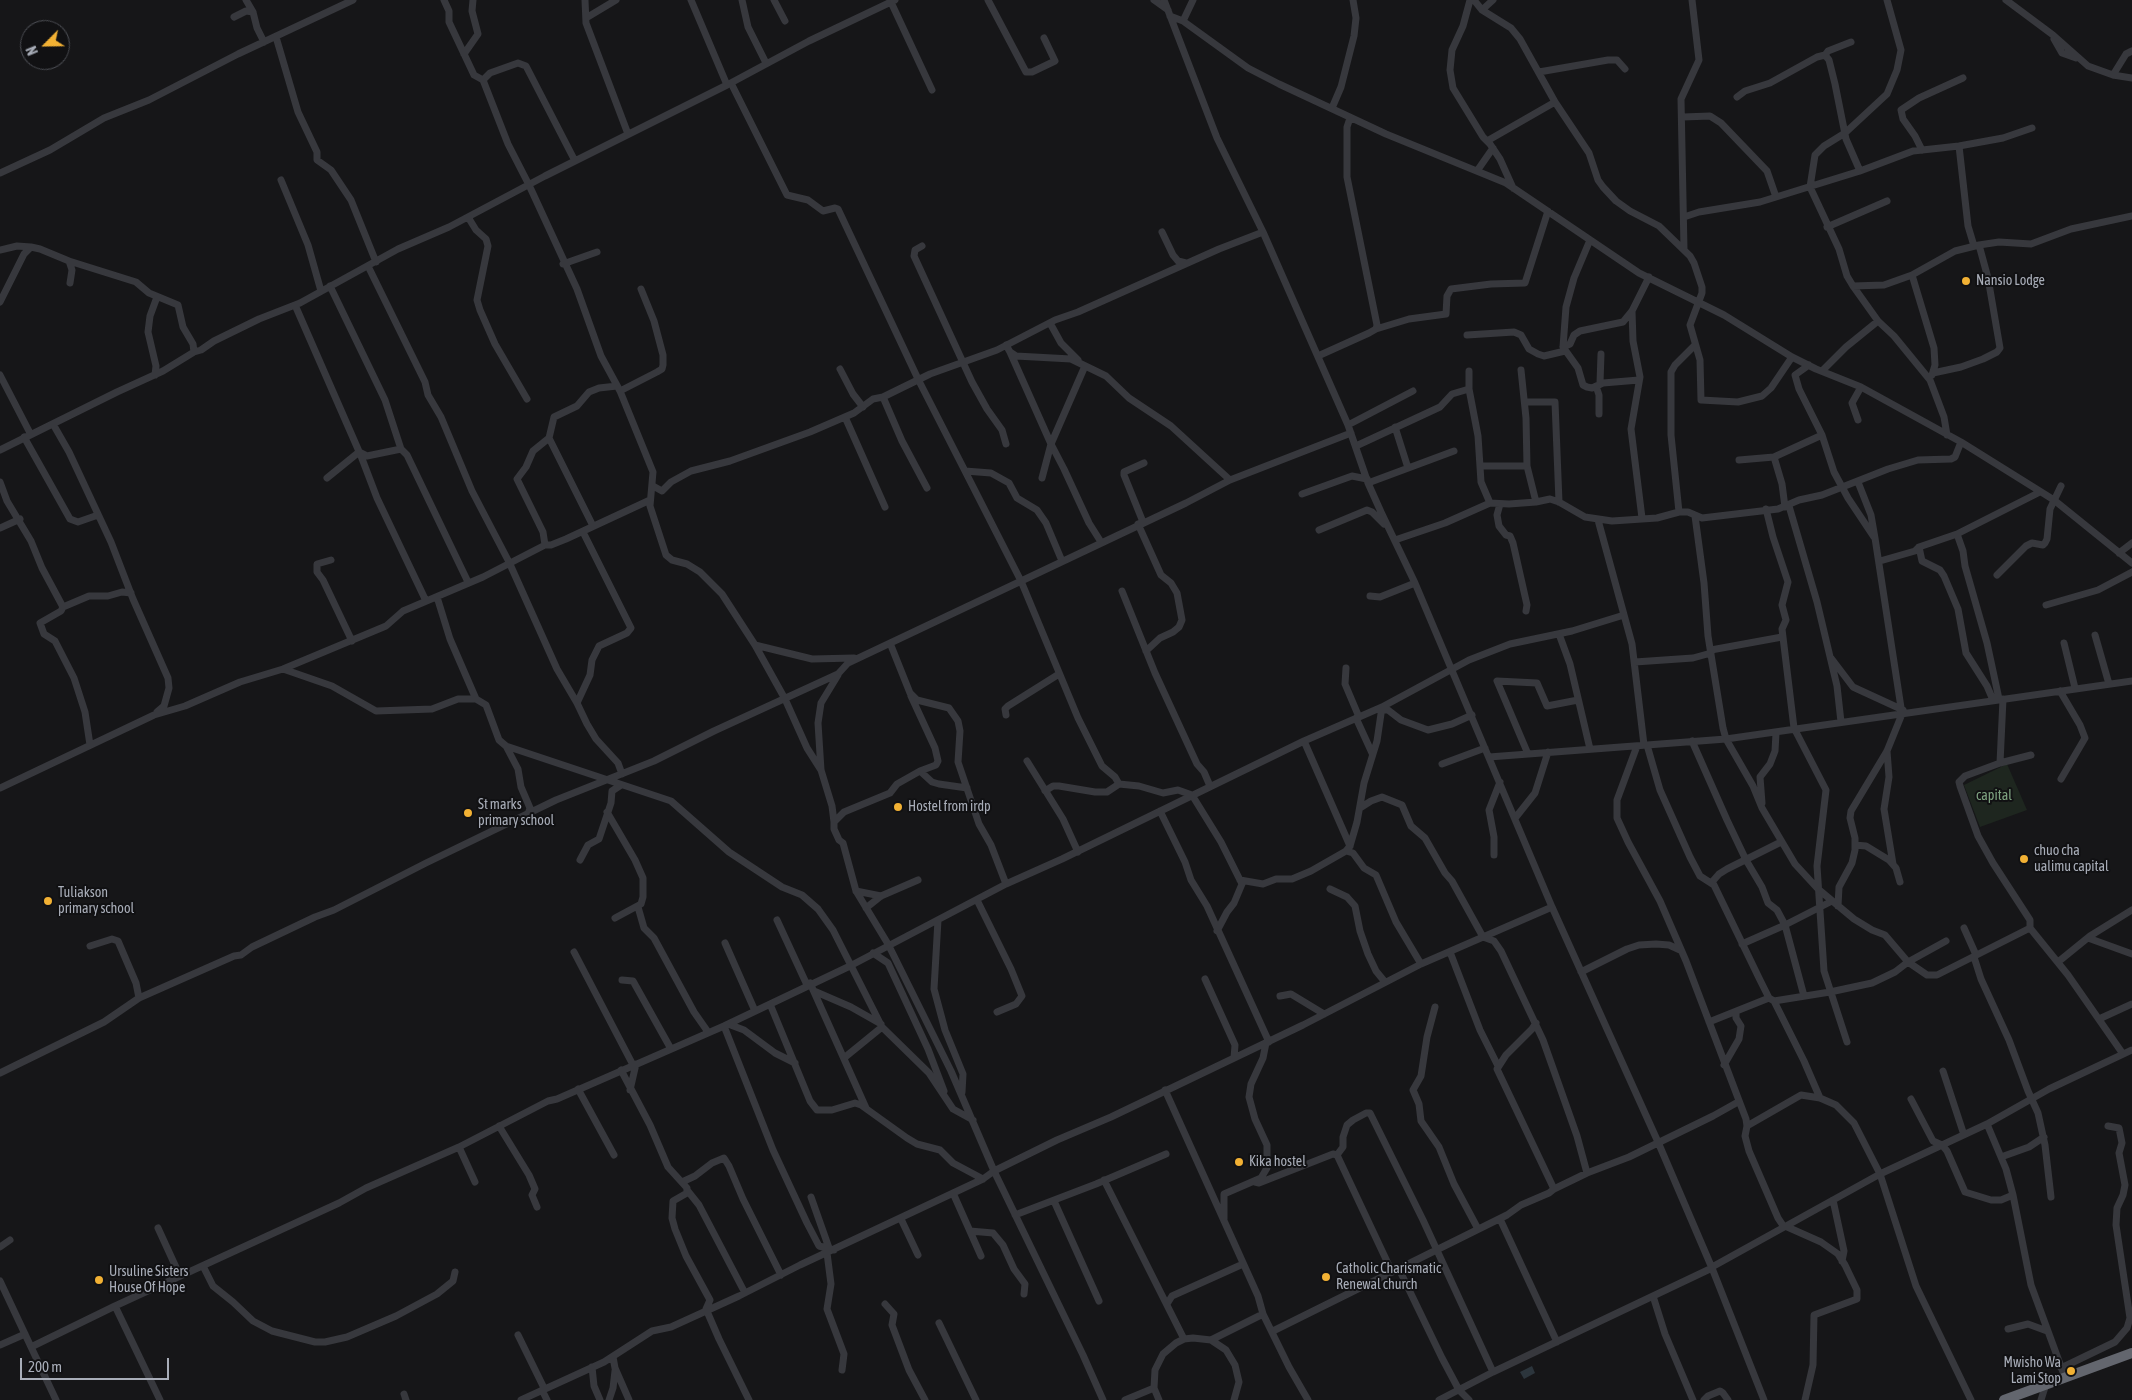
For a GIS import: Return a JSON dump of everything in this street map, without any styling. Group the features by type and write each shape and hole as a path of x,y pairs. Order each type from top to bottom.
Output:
{"highway":[{"path":"2010,1399 2047,1383 2063,1372 2132,1353"}],"street":[{"path":"246,0 253,12 257,28 264,42"},
{"path":"0,172 50,150 104,118 149,100 264,42 354,0"},
{"path":"444,0 450,11 449,22 474,75 483,80 508,144 529,185 563,264 583,303 601,356 618,388 653,472 650,506 666,555 672,560 687,564 700,572 722,594 755,645 785,699 807,748 821,770"},
{"path":"464,54 478,34 472,10 473,0"},
{"path":"585,0 586,18 628,134"},
{"path":"586,18 616,0"},
{"path":"691,0 729,84 787,195 808,200 823,211 831,208 838,209 919,381 1021,581 1078,718 1102,766 1115,777 1119,784"},
{"path":"744,0 748,27 766,63"},
{"path":"774,0 785,21"},
{"path":"988,0 1026,72 1032,72 1056,60 1044,38"},
{"path":"1154,0 1169,13 1248,68 1350,118 1506,183 1624,264 1745,326 1792,357 1822,372 1860,387 1961,442 2054,500 2132,563"},
{"path":"1164,0 1217,138 1263,232 1348,425 1368,481 1415,582 1450,669 1472,715 1552,907 1712,1267 1764,1400"},
{"path":"1183,21 1193,0"},
{"path":"1332,108 1341,87 1354,36 1356,18 1353,0"},
{"path":"1514,188 1501,161 1483,137 1454,88 1450,70 1452,50 1472,0 1482,10 1511,28 1588,153 1603,188 1630,211 1652,220 1684,249 1694,262 1702,287 1690,325 1701,370 1701,400 1738,402 1762,396 1771,388 1792,357"},
{"path":"1482,10 1493,0"},
{"path":"1684,249 1681,151 1682,95 1699,60 1692,0"},
{"path":"1887,0 1901,50 1897,70 1888,94 1845,133 1824,146 1815,155 1810,187 1827,227 1839,249 1847,276 1853,286 1878,321 1932,376 1947,435"},
{"path":"2006,0 2020,8 2092,68 2113,75 2132,78"},
{"path":"0,450 27,435 155,375 214,341 259,319 295,305 376,262 398,248 468,217 729,84 766,63 892,1 932,90"},
{"path":"234,16 246,11 253,12"},
{"path":"276,37 298,112 317,152 317,160 331,170 352,200 376,262"},
{"path":"1737,97 1745,91 1770,84 1817,56 1825,55 1828,51 1851,42"},
{"path":"2113,75 2126,54 2132,50"},
{"path":"1825,55 1829,60 1849,148 1860,171"},
{"path":"1539,72 1608,60 1616,60 1625,69"},
{"path":"483,80 490,73 518,63 526,66 575,161"},
{"path":"1922,150 1915,136 1903,120 1901,110 1918,98 1963,78"},
{"path":"1487,141 1556,102"},
{"path":"1683,117 1710,116 1721,123 1767,171 1776,197"},
{"path":"1350,118 1346,127 1347,177 1375,313 1376,329"},
{"path":"1684,217 1699,212 1756,203 1860,171 1906,153 2003,138 2032,128"},
{"path":"1932,376 1983,359 1997,352 2000,348 1988,278 1968,226 1959,146"},
{"path":"1477,171 1492,148"},
{"path":"281,180 308,245 321,291"},
{"path":"1827,227 1887,201"},
{"path":"1318,356 1376,329 1403,321 1446,314 1447,296 1451,289 1525,283 1548,211"},
{"path":"1853,286 1870,287 1884,285 1912,274 1955,251 1976,245 1999,242 2031,244 2071,229 2132,216"},
{"path":"468,217 476,230 486,239 488,246 478,300 482,316 527,398"},
{"path":"1162,232 1172,255 1178,261 1186,263"},
{"path":"653,486 662,491 670,482 692,470 730,461 784,442 845,417 873,399 883,397 930,374 1006,345 1050,323 1186,263 1263,232"},
{"path":"1590,240 1574,278 1566,307 1564,349 1574,363 1584,384 1592,388 1598,385 1639,380"},
{"path":"0,250 17,246 40,249 91,269 136,282 146,291 179,306 184,327 194,352"},
{"path":"922,246 915,250 914,256 987,409 1002,430 1006,444"},
{"path":"0,302 24,254 31,247"},
{"path":"563,264 597,252"},
{"path":"69,261 72,270 70,283"},
{"path":"368,266 425,382 428,395 441,417 472,491 509,562 557,669 596,739 618,763 622,774"},
{"path":"1912,274 1934,348 1935,365 1932,376"},
{"path":"1467,334 1514,332 1521,335 1529,349 1544,356 1564,349 1570,344 1574,335 1580,331 1621,323 1632,311 1649,277"},
{"path":"330,286 385,400 400,449 407,455 468,582"},
{"path":"545,545 542,532 516,479 526,467 534,451 549,438 554,416 577,406 590,392 618,388 662,369 663,355 654,321 641,289"},
{"path":"155,375 156,366 148,332 150,316 157,297"},
{"path":"295,305 359,452 376,498 426,601"},
{"path":"1632,311 1633,341 1639,380 1631,429 1642,518"},
{"path":"1822,372 1846,348 1878,321"},
{"path":"1050,323 1061,343 1082,364"},
{"path":"1006,345 1089,523 1101,542"},
{"path":"1679,512 1671,435 1671,372 1675,364 1695,345"},
{"path":"1010,352 1021,357 1060,358 1082,364 1106,376 1128,398 1171,426 1230,480"},
{"path":"1599,414 1598,385 1601,354"},
{"path":"1042,478 1051,444 1082,364"},
{"path":"1809,365 1794,375 1799,389 1822,435 1834,472 1876,539"},
{"path":"840,369 853,394 863,406"},
{"path":"1521,370 1525,402 1528,466 1536,502"},
{"path":"1469,371 1469,389 1478,432 1481,482 1490,503"},
{"path":"0,375 27,435 70,519 78,522 98,515"},
{"path":"1858,420 1852,403 1860,387"},
{"path":"1356,446 1440,407 1455,393 1469,389"},
{"path":"1348,425 1413,391"},
{"path":"883,397 902,441 926,488"},
{"path":"1525,402 1555,402 1559,502"},
{"path":"845,417 885,507"},
{"path":"53,424 69,452 98,515 168,678 169,688 164,706 154,715"},
{"path":"1395,427 1408,468"},
{"path":"1103,1400 1084,1355 994,1171 962,1095 888,944 856,891 843,843 839,840 832,806 821,770 819,712 838,674 845,665 1186,503 1230,480 1351,433"},
{"path":"1739,460 1774,456 1822,435"},
{"path":"549,438 592,526"},
{"path":"1394,540 1445,523 1490,503 1550,500 1559,502 1585,517 1598,520 1664,516 1679,512 1688,512 1702,518 1787,507 1800,500 1843,488 1888,469 1918,460 1951,459 1955,457 1961,442"},
{"path":"359,452 368,456 400,449"},
{"path":"1302,494 1352,476 1368,481 1454,451"},
{"path":"327,478 359,452"},
{"path":"1774,456 1787,507 1817,602 1837,686 1841,722"},
{"path":"1144,463 1124,472 1124,474 1162,575 1171,583 1177,593 1182,620 1179,627 1160,638 1146,651"},
{"path":"1480,466 1528,466"},
{"path":"965,471 991,473 1009,483 1017,498 1037,510 1062,561"},
{"path":"0,482 63,607"},
{"path":"1742,944 1833,902 1854,857 1855,845 1850,811 1887,751 1904,712 1876,539 1871,515 1858,482"},
{"path":"1997,575 2026,546 2032,543 2043,545 2045,543 2047,540 2050,510 2061,486"},
{"path":"1880,561 1915,551 1919,547 1957,534 2040,492"},
{"path":"0,788 154,715 185,706 240,682 283,669 389,625 403,611 468,582 484,577 509,562 545,545 552,545 584,532 592,526 650,500"},
{"path":"1500,504 1496,516 1499,526 1506,535 1510,536 1513,543 1527,604 1526,611"},
{"path":"1766,509 1788,582 1783,599 1786,620 1782,625 1782,637 1794,728 1816,767 1826,790 1817,866 1824,971 1847,1042"},
{"path":"1319,530 1367,510 1372,512 1391,531"},
{"path":"1695,516 1711,651 1726,739 1753,786 1762,808 1795,864 1833,902 1854,919 1872,930 1885,935 1908,962 1921,972 1933,976 2030,928"},
{"path":"0,528 20,520"},
{"path":"1598,520 1624,615 1630,630 1643,745 1660,790 1674,824 1700,876 1712,882 1820,1098"},
{"path":"577,702 590,675 592,660 599,646 627,633 630,628 584,532"},
{"path":"1957,534 1987,643 1998,700 2000,763"},
{"path":"2119,553 2132,542"},
{"path":"1919,547 1922,561 1942,572 1958,609 1966,653 1998,700"},
{"path":"331,560 318,564 317,572 323,580 352,641"},
{"path":"2046,605 2098,590 2132,572"},
{"path":"1370,596 1380,596 1415,582"},
{"path":"1122,591 1146,651 1197,764 1204,772 1210,786"},
{"path":"90,745 85,712 74,678 55,641 44,634 40,623 58,613 63,607 76,601 96,595 131,593"},
{"path":"437,597 450,639 476,699"},
{"path":"31,1347 366,1188 459,1147 548,1102 726,1025 808,984 850,966 888,944 1006,884 1078,852 1304,741 1382,708 1450,669 1510,644 1559,634 1624,615"},
{"path":"1559,634 1570,664 1590,749"},
{"path":"2095,635 2108,684"},
{"path":"1635,662 1693,658 1711,651 1782,637"},
{"path":"834,822 844,812 890,793 896,784 936,765 938,761 938,755 890,643"},
{"path":"2064,643 2075,688"},
{"path":"755,645 812,659 860,658"},
{"path":"1830,656 1853,688 1904,712"},
{"path":"1346,668 1345,684 1372,754"},
{"path":"283,669 332,686 376,710 432,709 458,699 476,699 486,705 499,740 506,746 518,769 521,787 530,808 528,814"},
{"path":"0,1072 104,1022 139,998 234,956 241,955 252,947 334,910 528,814 590,786 654,761 838,674"},
{"path":"1006,715 1005,709 1008,706 1059,674"},
{"path":"1528,754 1497,681 1537,683 1547,706 1578,700"},
{"path":"1489,757 1726,739 1776,733 1794,728 1904,712 2132,681"},
{"path":"2060,691 2080,725 2085,738 2061,779"},
{"path":"910,693 917,700 949,708 958,721 960,732 958,762 979,824 991,845 1006,884"},
{"path":"1382,708 1388,710 1401,720 1428,730 1452,724 1472,715"},
{"path":"1240,880 1263,884 1277,879 1292,879 1311,871 1348,849 1380,727 1382,708"},
{"path":"1762,808 1760,777 1770,764 1775,751 1776,733"},
{"path":"1304,741 1348,849 1364,868 1376,875 1396,922 1421,964"},
{"path":"1692,741 1746,860 1762,887 1768,903 1778,910 1785,925 1804,996"},
{"path":"1643,745 1617,800 1617,818 1660,901 1709,1022 1747,1126 1745,1136 1749,1151 1778,1218 1784,1227 1821,1242 1838,1254 1857,1290 1857,1299 1814,1315 1813,1366 1805,1400"},
{"path":"506,746 671,801 705,833 729,852 782,888 802,895 818,909 833,930 882,1025"},
{"path":"1442,764 1485,748"},
{"path":"1887,751 1889,777 1884,809 1893,864 1900,882"},
{"path":"1516,818 1535,793 1548,752"},
{"path":"2031,755 2000,763 1965,776 1959,782 1960,786 1978,836 2030,920 2030,928 2058,962 2123,1054"},
{"path":"1027,761 1063,819 1078,852"},
{"path":"920,771 932,782 967,788"},
{"path":"1494,855 1494,837 1489,810 1500,782"},
{"path":"1045,791 1053,786 1059,786 1107,792 1119,784 1139,786 1163,793 1178,790 1192,795 1221,842 1242,887 1217,931"},
{"path":"580,860 588,845 599,839 612,791 621,785"},
{"path":"1360,808 1371,801 1382,798 1402,805 1411,826 1425,838 1445,873 1452,881 1483,937 1494,941 1501,951 1536,1023 1563,1096 1587,1173"},
{"path":"1160,811 1185,862 1190,880 1203,898 1267,1042 1249,1091 1251,1106 1268,1150 1265,1174 1255,1182 1224,1194 1222,1197 1224,1223"},
{"path":"607,812 642,875 642,904 615,918"},
{"path":"1712,882 1719,874 1781,842"},
{"path":"1855,845 1866,846 1887,858 1893,864"},
{"path":"1809,880 1817,866"},
{"path":"866,908 881,896 918,880"},
{"path":"1833,902 1839,887"},
{"path":"1330,889 1347,897 1355,906 1360,931 1371,960 1376,971 1385,982"},
{"path":"856,891 881,896"},
{"path":"977,900 1022,996 1016,1004 997,1012"},
{"path":"638,907 644,928 654,938 694,1012 708,1032"},
{"path":"521,1400 613,1357 652,1331 670,1327 706,1309 745,1293 830,1250 983,1180 994,1171 1267,1042 1421,964 1552,907"},
{"path":"2058,962 2088,938 2132,910"},
{"path":"777,920 808,984 814,991 866,1109"},
{"path":"938,920 934,989 945,1030 963,1074 962,1095"},
{"path":"1964,928 1975,956 1981,979 2009,1040 2038,1113 2044,1137 2051,1197"},
{"path":"2088,938 2132,954"},
{"path":"90,946 112,939 118,941 136,983 139,998"},
{"path":"1709,1022 1772,1000 1830,992 1872,983 1895,972 1908,962 1946,941"},
{"path":"725,942 755,1011"},
{"path":"1582,972 1627,949 1639,945 1663,944 1680,950"},
{"path":"574,952 634,1065 630,1090"},
{"path":"1450,952 1480,1030 1498,1066 1498,1073 1554,1189"},
{"path":"873,953 888,963 928,1050 949,1103"},
{"path":"1205,979 1235,1045 1234,1058"},
{"path":"622,980 633,981 671,1049"},
{"path":"814,991 851,1007 882,1025 929,1073 953,1109 972,1120"},
{"path":"1280,996 1291,994 1324,1014"},
{"path":"770,1004 796,1063 812,1106 816,1110 832,1110 855,1103 917,1144 940,1150 953,1163 983,1180"},
{"path":"2099,1019 2132,1004"},
{"path":"1435,1007 1427,1037 1421,1076 1413,1090 1419,1104 1421,1121 1439,1147 1454,1184 1478,1229"},
{"path":"1724,1065 1739,1039 1741,1026 1736,1018 1736,1012"},
{"path":"1498,1066 1536,1023"},
{"path":"726,1025 744,1030 776,1053 796,1063"},
{"path":"726,1025 774,1150 807,1223 818,1246 830,1250"},
{"path":"844,1058 882,1025"},
{"path":"1439,1400 1492,1372 1712,1267 1880,1174 1987,1124 2032,1099 2132,1050"},
{"path":"621,1070 650,1125 668,1167 699,1205 745,1293"},
{"path":"1943,1071 1964,1135"},
{"path":"578,1089 614,1155"},
{"path":"1165,1090 1243,1264 1263,1314 1289,1367 1308,1400"},
{"path":"1747,1126 1801,1095 1820,1098 1842,1108 1854,1122 1880,1174 1916,1286 1971,1400"},
{"path":"1911,1099 1933,1141 1942,1145 1965,1192 1996,1201 2013,1195"},
{"path":"1273,1331 1500,1219 1521,1205 1587,1173 1629,1157 1738,1102"},
{"path":"1337,1155 1343,1147 1343,1137 1348,1125 1360,1116 1370,1113 1437,1250 1492,1372"},
{"path":"1987,1124 2001,1157 2013,1195 2031,1285 2063,1372 2114,1342 2127,1328 2130,1318 2116,1225 2117,1208 2124,1195 2125,1185 2119,1153 2122,1144 2120,1128 2108,1126"},
{"path":"499,1126 529,1175 535,1189 532,1196 537,1207"},
{"path":"2001,1157 2032,1146 2044,1137"},
{"path":"459,1147 475,1182"},
{"path":"1015,1215 1054,1201 1166,1154"},
{"path":"1255,1182 1259,1183 1333,1154 1337,1155"},
{"path":"1337,1155 1459,1390 1469,1400"},
{"path":"682,1182 695,1176 712,1163 724,1158 730,1166 743,1199 781,1275"},
{"path":"1104,1180 1184,1339"},
{"path":"687,1190 673,1201 672,1218 686,1256 710,1300 706,1309 719,1340 749,1400"},
{"path":"953,1193 981,1256"},
{"path":"811,1197 830,1250 832,1284 827,1309 844,1354 842,1370"},
{"path":"1833,1200 1844,1251 1842,1261"},
{"path":"1054,1201 1099,1301"},
{"path":"901,1219 918,1254"},
{"path":"1500,1219 1557,1342"},
{"path":"158,1228 180,1276"},
{"path":"970,1231 993,1233 1004,1245 1014,1269 1025,1284 1024,1294"},
{"path":"0,1247 10,1240"},
{"path":"1163,1295 1172,1296 1243,1264"},
{"path":"203,1266 213,1286 253,1321 272,1330 314,1342 347,1337 396,1316 437,1294 452,1280 455,1272"},
{"path":"0,1281 56,1400"},
{"path":"1167,1304 1172,1296"},
{"path":"1652,1296 1664,1334 1693,1400"},
{"path":"885,1304 894,1314 892,1325 909,1370 924,1400"},
{"path":"115,1306 160,1400"},
{"path":"1210,1340 1263,1314"},
{"path":"939,1323 976,1400"},
{"path":"2008,1329 2028,1324 2047,1331"},
{"path":"0,1346 25,1334"},
{"path":"518,1335 547,1400"},
{"path":"1159,1400 1154,1388 1155,1370 1163,1354 1176,1343 1184,1339 1193,1338 1210,1340 1226,1350 1236,1365 1239,1382 1234,1400"},
{"path":"613,1357 616,1371 629,1400"},
{"path":"592,1367 594,1386 600,1400"},
{"path":"608,1400 614,1388 616,1371"},
{"path":"2041,1400 2047,1383"},
{"path":"1125,1400 1154,1388"},
{"path":"1704,1400 1708,1396 1720,1391 1724,1393 1728,1400"}],"green space":[{"name":"capital","path":"2007,764 2027,810 1980,827 1964,785"}],"shaded area":[{"path":"1532,1366 1535,1373 1524,1379 1520,1372"}],"place":[{"name":"Nansio Lodge","path":"1966,281"},
{"name":"Hostel from irdp","path":"898,807"},
{"name":"St marks primary school","path":"468,813"},
{"name":"chuo cha ualimu capital","path":"2024,859"},
{"name":"Tuliakson primary school","path":"48,901"},
{"name":"Kika hostel","path":"1239,1162"},
{"name":"Catholic Charismatic Renewal church","path":"1326,1277"},
{"name":"Ursuline Sisters House Of Hope","path":"99,1280"},
{"name":"Mwisho Wa Lami Stop","path":"2071,1371"}]}
